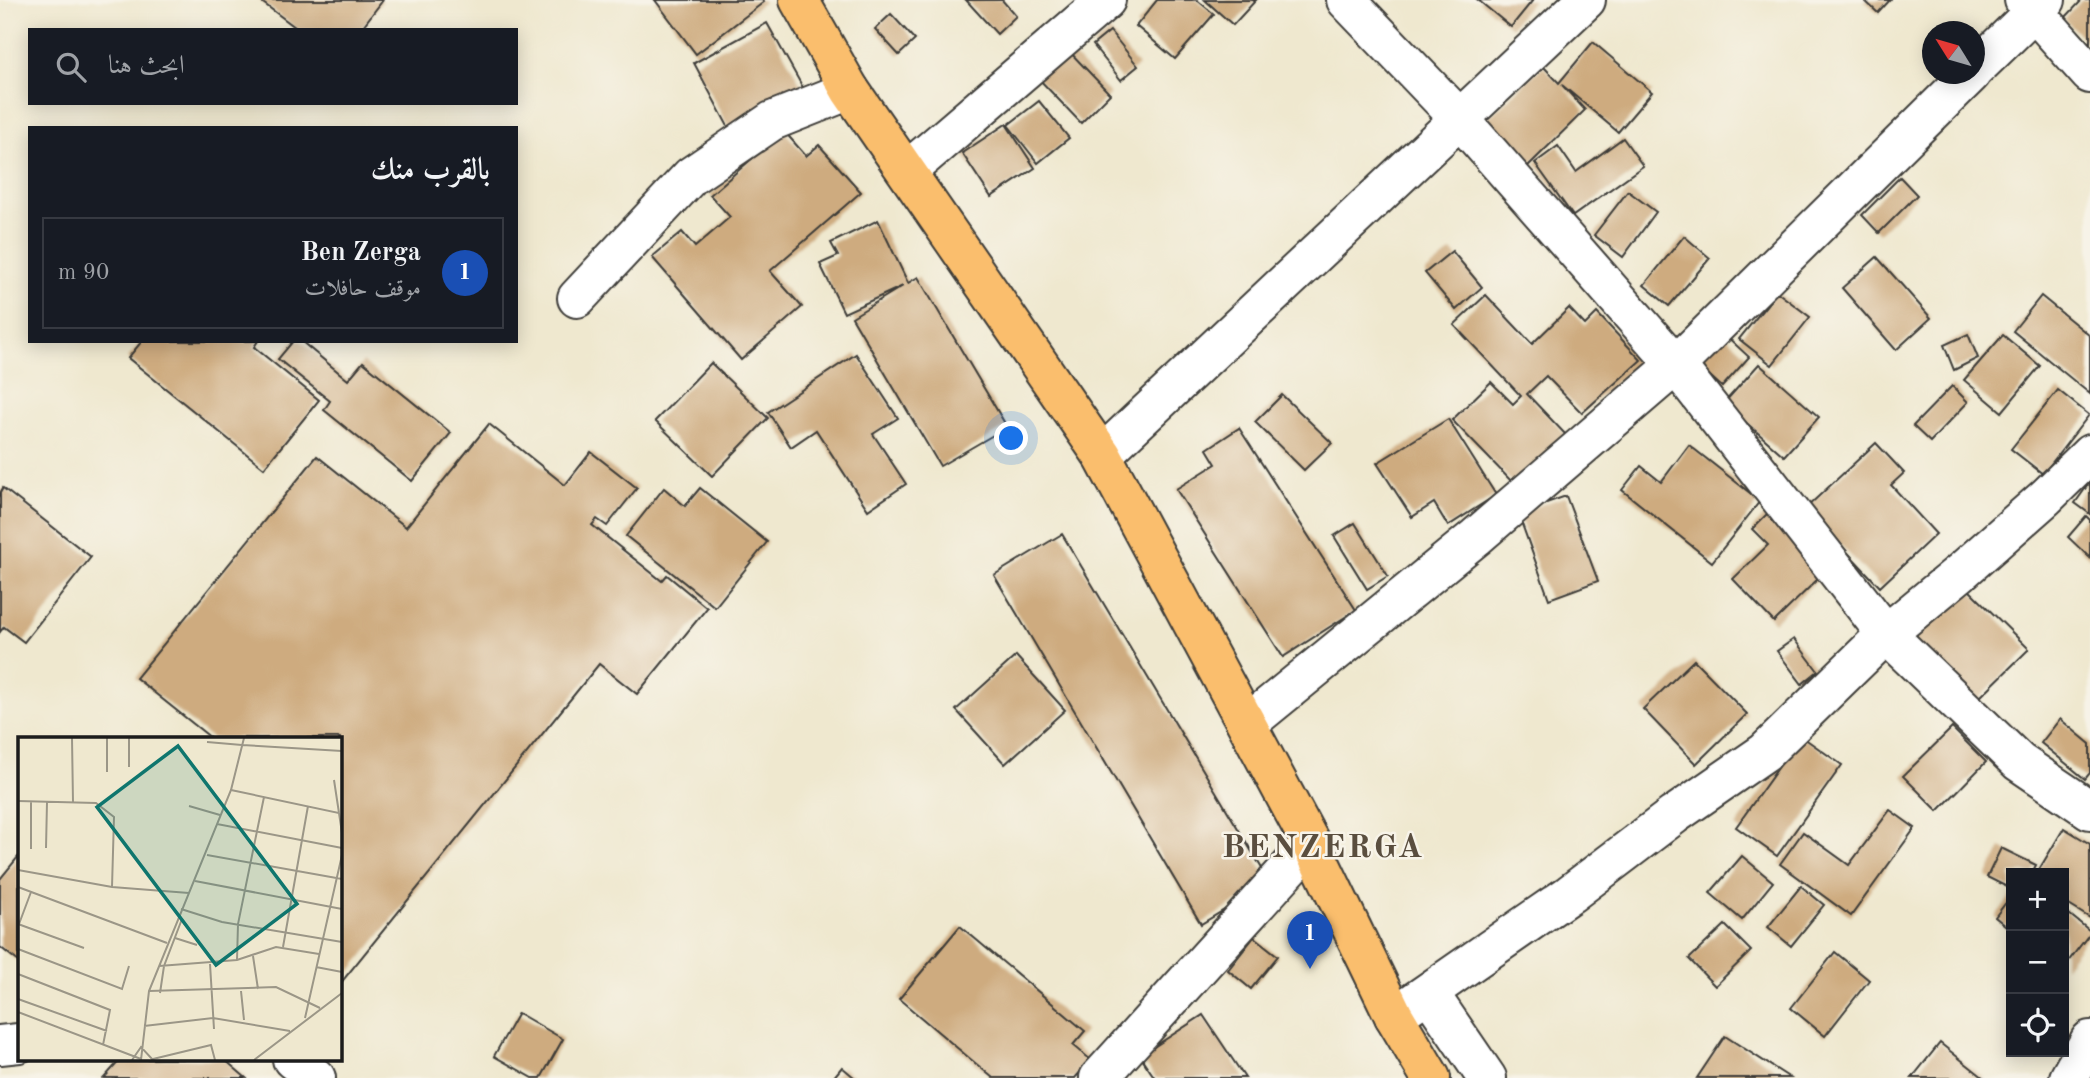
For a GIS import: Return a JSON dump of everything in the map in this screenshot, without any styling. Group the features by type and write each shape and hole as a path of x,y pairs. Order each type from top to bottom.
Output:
{"main road":[{"path":"799,0 850,90 1102,455 1311,844 1394,1016 1431,1078"}],"street":[{"path":"907,171 1106,0"},
{"path":"1346,0 1459,118 1676,365 1886,634 2019,762 2090,810"},
{"path":"1102,455 1586,0"},
{"path":"1985,59 2035,4 2090,74"},
{"path":"1247,724 1476,537 1676,365 1961,84"},
{"path":"577,298 691,176 772,121 850,90"},
{"path":"1394,1016 1570,894 1674,815 1765,752 1886,634 2046,497 2090,454"},
{"path":"1099,1078 1311,844"},
{"path":"1429,993 1487,1078"},
{"path":"2069,1078 2090,1040"},
{"path":"0,1045 18,1043"},
{"path":"293,1060 316,1078"}],"building":[{"path":"259,0 383,0 362,28 296,28"},
{"path":"655,0 762,0 764,2 696,54"},
{"path":"966,0 1002,0 1016,16 997,34"},
{"path":"1157,0 1197,0 1214,14 1175,59 1136,26"},
{"path":"1205,0 1256,0 1233,25"},
{"path":"1478,0 1533,0 1511,27"},
{"path":"1864,0 1890,0 1878,13"},
{"path":"2082,0 2090,0 2090,45 2064,19"},
{"path":"891,14 915,40 899,55 875,29"},
{"path":"767,23 806,93 732,134 694,63"},
{"path":"1110,31 1138,66 1121,80 1093,45"},
{"path":"1593,42 1652,92 1618,132 1562,85 1585,110 1526,168 1483,123 1543,66 1559,83"},
{"path":"1067,49 1110,94 1081,123 1037,77"},
{"path":"1039,101 1069,138 1038,163 1008,125"},
{"path":"1006,124 1035,168 991,197 962,153"},
{"path":"784,131 806,156 819,145 861,192 770,271 802,307 741,360 652,257 682,232 695,247 730,217 710,195"},
{"path":"1623,138 1643,166 1573,216 1535,163 1558,146 1576,172"},
{"path":"1900,177 1917,195 1879,233 1862,215"},
{"path":"1628,191 1656,212 1623,257 1594,235"},
{"path":"878,220 908,283 918,277 1007,427 940,466 852,317 903,286 844,313 820,264 838,256 831,243"},
{"path":"1684,236 1710,258 1669,306 1644,285"},
{"path":"1452,251 1482,287 1456,310 1425,273"},
{"path":"1877,257 1931,318 1896,350 1842,288"},
{"path":"1777,292 1810,317 1772,365 1739,339"},
{"path":"1486,295 1532,344 1569,308 1585,325 1597,313 1641,360 1582,413 1546,376 1527,394 1567,436 1516,486 1452,420 1491,382 1513,404 1521,396 1454,325"},
{"path":"2041,296 2090,336 2090,394 2013,331"},
{"path":"1723,333 1749,357 1722,387 1696,363"},
{"path":"1968,334 1978,358 1954,370 1944,345"},
{"path":"2003,335 2040,366 2002,412 1964,380"},
{"path":"140,343 257,343 254,347 319,400 264,468 128,358"},
{"path":"291,343 303,343 348,380 363,362 451,433 412,481 324,410 330,401 278,359"},
{"path":"856,354 898,418 873,434 906,484 868,510 816,430 791,447 768,412"},
{"path":"711,363 768,418 712,476 655,421"},
{"path":"1759,364 1819,417 1784,456 1724,403"},
{"path":"1952,386 1968,402 1930,442 1913,426"},
{"path":"2058,390 2089,415 2043,474 2011,449"},
{"path":"1282,395 1332,443 1304,470 1255,422"},
{"path":"1448,419 1496,495 1448,526 1434,503 1412,517 1377,463"},
{"path":"489,424 565,485 591,452 637,488 607,526 597,519 592,525 662,581 667,575 707,608 637,694 599,664 341,983 341,737 210,737 136,678 317,456 406,527"},
{"path":"1239,428 1356,610 1283,657 1176,489 1216,464 1207,449"},
{"path":"1876,443 1904,473 1891,485 1936,534 1880,587 1806,508"},
{"path":"1689,445 1760,501 1712,562 1622,490 1641,466 1661,482"},
{"path":"2090,482 2090,514 2075,503"},
{"path":"3,488 91,557 24,642 4,627 0,632 0,493"},
{"path":"664,488 685,506 700,488 767,542 715,607 626,536"},
{"path":"1566,496 1598,581 1549,599 1518,513"},
{"path":"1768,513 1825,572 1774,622 1733,579 1768,545 1752,529"},
{"path":"2086,516 2090,520 2090,558 2068,537"},
{"path":"1355,523 1388,576 1367,589 1334,536"},
{"path":"1062,534 1270,882 1201,924 994,575"},
{"path":"1964,585 2029,649 1975,702 1911,639"},
{"path":"1794,639 1818,671 1802,684 1777,651"},
{"path":"1016,656 1065,710 1005,764 956,710"},
{"path":"1694,660 1747,714 1696,764 1643,709"},
{"path":"2060,719 2090,744 2090,773 2085,779 2041,743"},
{"path":"1952,728 1986,762 1938,811 1903,776"},
{"path":"1801,736 1842,765 1777,856 1736,827"},
{"path":"1890,810 1915,828 1851,916 1780,864 1803,832 1849,865"},
{"path":"2064,828 2090,844 2090,918 2069,905 2069,868 2040,868"},
{"path":"2001,848 2036,865 2034,868 2006,868 2006,886 1987,877"},
{"path":"1742,856 1773,882 1742,920 1710,893"},
{"path":"18,857 18,961 0,947 0,879"},
{"path":"1801,886 1824,905 1791,946 1768,927"},
{"path":"2006,903 2006,926 1995,917"},
{"path":"2069,914 2090,933 2069,960"},
{"path":"1725,925 1751,951 1715,986 1689,959"},
{"path":"960,926 1085,1031 1073,1045 1091,1060 1075,1078 993,1078 899,999"},
{"path":"1254,937 1278,956 1251,989 1228,970"},
{"path":"1835,952 1869,980 1825,1036 1791,1008"},
{"path":"518,1013 563,1039 541,1078 533,1078 494,1056"},
{"path":"1203,1015 1245,1078 1155,1078 1140,1056"},
{"path":"1725,1036 1790,1078 1697,1078"},
{"path":"1940,1043 1984,1078 1912,1078"},
{"path":"120,1060 225,1060 246,1078 104,1078"},
{"path":"842,1067 855,1078 833,1078"}],"place":[{"name":"Ben Zerga","path":"1310,969"}],"district":[{"name":"BENZERGA","path":"1323,845"}]}
